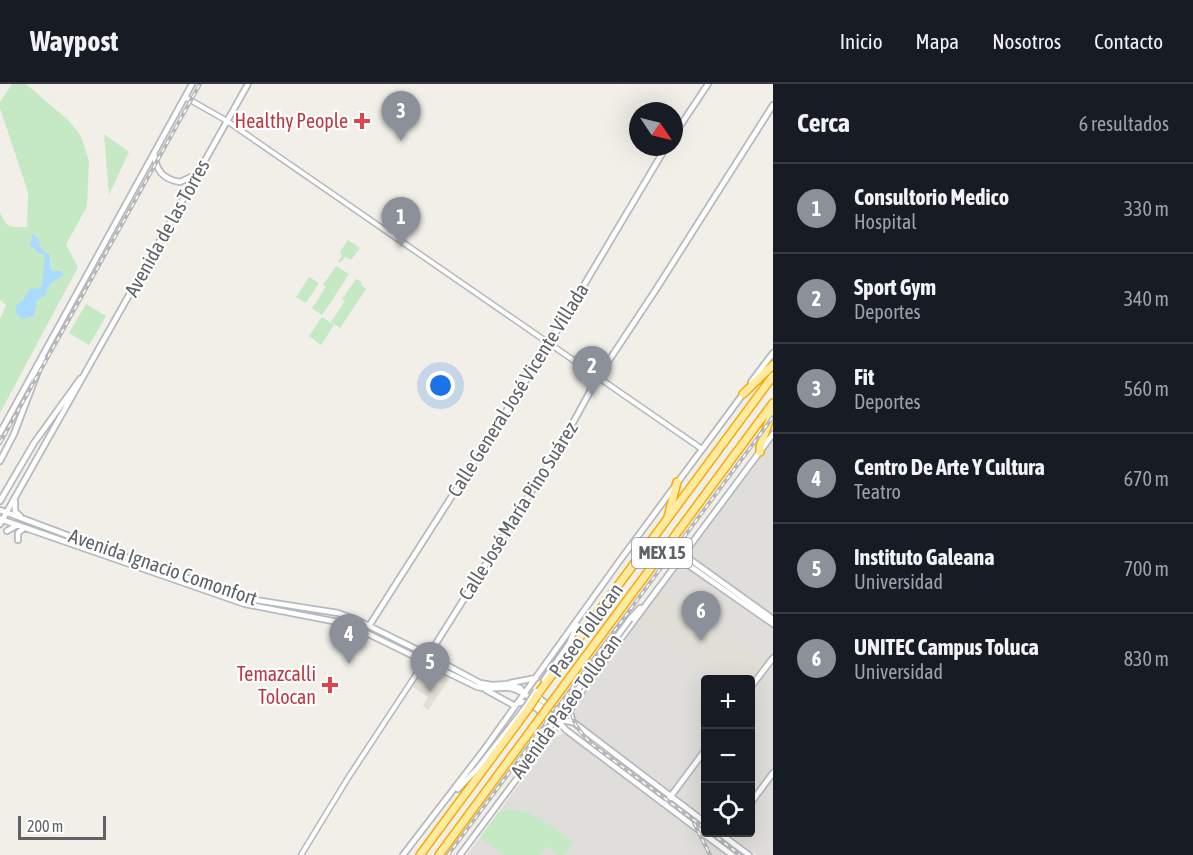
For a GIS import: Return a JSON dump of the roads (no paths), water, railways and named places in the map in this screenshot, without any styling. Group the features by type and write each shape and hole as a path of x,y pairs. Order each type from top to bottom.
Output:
{"highway":[{"path":"743,394 773,365"},
{"name":"Paseo Tollocan","path":"420,855 537,693 773,376"},
{"name":"Paseo Tollocan","path":"439,855 773,403"},
{"path":"760,452 773,410"},
{"path":"667,520 677,482"}],"main road":[{"path":"0,432 192,84"},
{"name":"Avenida de las Torres","path":"86,372 248,84"},
{"path":"683,122 708,84"},
{"name":"Calle José María Pino Suárez","path":"425,661 563,441 598,377 773,105"},
{"path":"154,153 157,169 163,176 173,181 186,181 200,169"},
{"name":"Calle General José Vicente Villada","path":"366,631 549,344 661,156"},
{"path":"0,461 14,434 47,347"},
{"name":"Avenida Paseo Tollocan","path":"403,855 531,686 677,482 773,353"},
{"path":"1,521 86,372"},
{"path":"0,501 34,443 86,372"},
{"name":"Avenida Paseo Tollocan","path":"460,855 773,434"},
{"path":"15,499 15,511 23,519"},
{"name":"Avenida Ignacio Comonfort","path":"0,510 136,561 249,599 338,614 369,625 480,683 508,684 520,688 525,694"},
{"name":"Avenida Ignacio Comonfort","path":"1,521 245,604 339,622 366,631 485,689 511,688 525,694"},
{"path":"7,531 17,525"},
{"path":"18,540 19,531 24,528"},
{"path":"682,557 773,619"},
{"path":"682,557 773,624"},
{"name":"Avenida Paseo Tollocan","path":"490,815 497,800 519,769 630,619 649,601"},
{"name":"Avenida Paseo Tollocan","path":"537,693 569,644 580,617"},
{"path":"755,681 773,658"},
{"path":"508,684 536,678"},
{"path":"531,686 531,692 556,711 567,709"},
{"path":"485,689 516,706 522,701 528,702 550,720 550,733 565,729"},
{"path":"525,694 559,721 565,729 732,855"},
{"path":"572,703 570,712 573,722"},
{"name":"Avenida Paseo Tollocan","path":"448,797 474,773 526,708"},
{"path":"559,721 573,722 701,820"},
{"path":"665,804 701,755"},
{"path":"755,797 773,773"},
{"path":"725,838 749,855"}],"street":[{"path":"185,97 227,121 702,449"},
{"name":"Calle José María Pino Suárez","path":"301,855 348,778 425,661"}],"water":[{"path":"33,234 38,239 41,249 50,255 50,269 61,271 63,275 50,284 45,295 37,300 34,316 22,319 16,313 16,306 31,288 37,289 42,286 45,255 30,245"}],"railway":[{"path":"0,443 200,84"},
{"path":"448,855 773,417"},
{"path":"576,688 572,713 577,726 586,738 701,825"},
{"path":"694,823 710,855"},
{"path":"717,837 740,855"}],"place":[{"name":"Healthy People","path":"362,121"},
{"name":"Fit","path":"401,141"},
{"name":"Consultorio Medico","path":"401,247"},
{"name":"Sport Gym","path":"592,396"},
{"name":"UNITEC Campus Toluca","path":"701,641"},
{"name":"Centro De Arte Y Cultura","path":"349,664"},
{"name":"Temazcalli Tolocan","path":"330,685"},
{"name":"Instituto Galeana","path":"430,692"}]}
